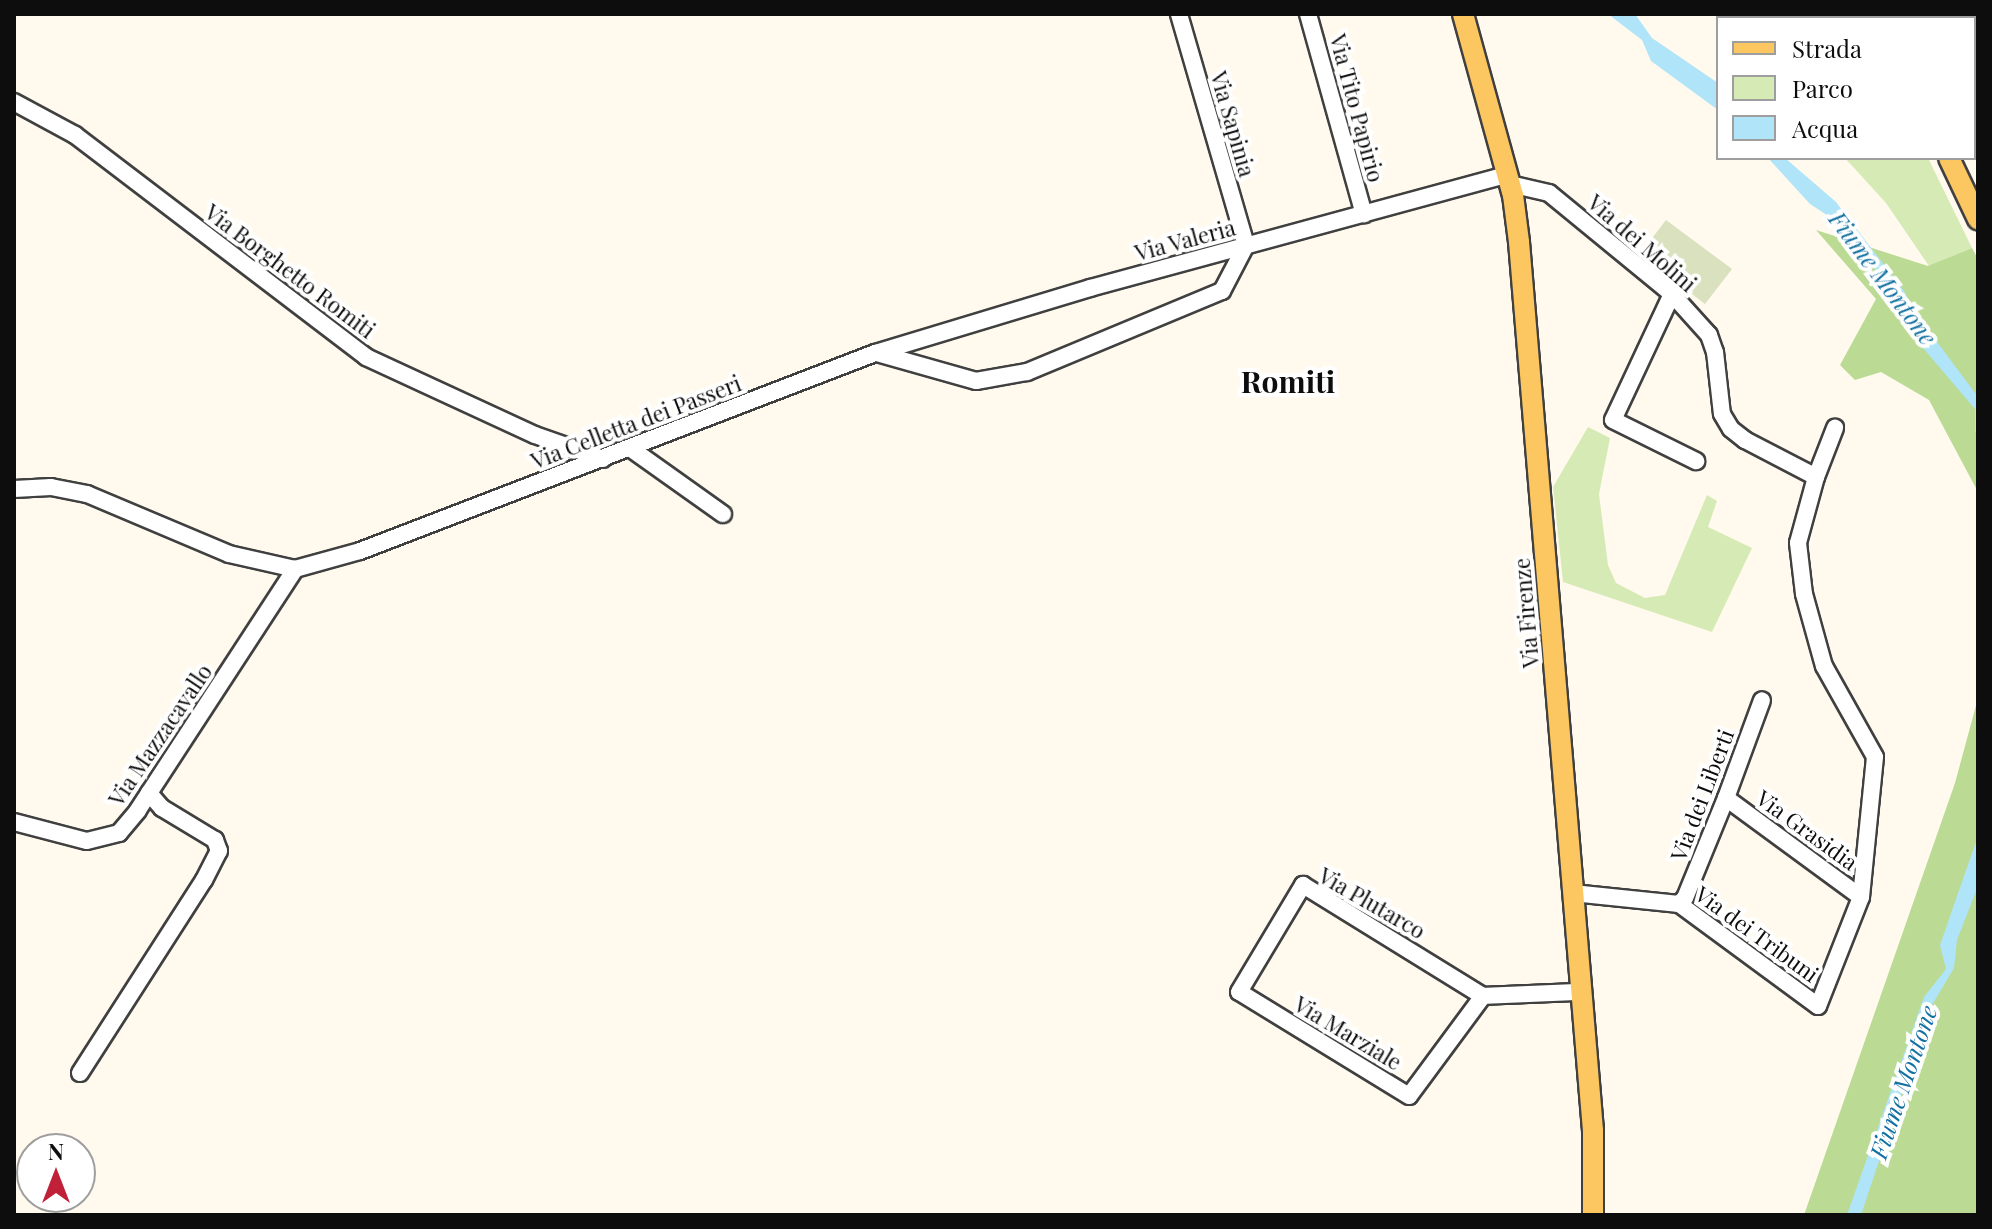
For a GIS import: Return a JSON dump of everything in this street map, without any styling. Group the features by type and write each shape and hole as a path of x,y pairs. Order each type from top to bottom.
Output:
{"main road":[{"name":"Via Firenze","path":"1463,14 1509,180 1519,242 1593,1130 1593,1215"},
{"path":"1950,160 1977,215"}],"street":[{"name":"Via Sapinia","path":"1179,14 1246,245"},
{"name":"Via Tito Papirio","path":"1308,14 1364,214"},
{"name":"Via Borghetto Romiti","path":"14,102 75,135 366,357 535,435 603,459"},
{"name":"Via Valeria","path":"875,353 1246,245 1509,180"},
{"name":"Via dei Molini","path":"1509,180 1549,193 1672,294 1709,335 1715,352 1722,414 1731,429 1745,440 1816,477"},
{"path":"875,353 976,381 1027,372 1222,291 1246,245"},
{"path":"1672,294 1613,420 1696,461"},
{"name":"Via Celletta dei Passeri","path":"14,489 51,487 87,494 229,554 295,569 360,551 875,353"},
{"path":"1835,428 1816,477 1798,543 1804,594 1824,666 1875,757 1861,897"},
{"path":"630,448 723,514"},
{"name":"Via Mazzacavallo","path":"14,822 87,841 119,833 149,793 295,569"},
{"name":"Via dei Liberti","path":"1679,904 1685,898 1726,798 1762,700"},
{"path":"80,1073 204,880 219,851 215,840 162,808 149,793"},
{"name":"Via Grasidia","path":"1726,798 1861,897"},
{"name":"Via Plutarco","path":"1239,992 1303,885 1483,996"},
{"name":"Via dei Tribuni","path":"1573,893 1679,904 1818,1006 1861,897"},
{"name":"Via Marziale","path":"1239,992 1409,1096 1483,996"},
{"path":"1483,996 1580,992"}],"green space":[{"path":"1847,160 1929,160 1972,248 1929,266 1886,203"},
{"path":"1666,220 1732,269 1705,304 1640,254"},
{"path":"1816,230 1928,266 1972,248 1978,259 1978,492 1929,400 1881,372 1855,380 1840,365 1876,299"},
{"path":"1588,427 1610,438 1599,494 1608,565 1616,583 1645,598 1665,595 1707,495 1717,501 1708,527 1752,548 1712,632 1563,582 1553,487"},
{"path":"1978,698 1978,1215 1804,1215 1955,783"}],"water":[{"path":"1608,14 1635,14 1652,38 1716,82 1716,109 1651,61 1642,40"},
{"name":"Fiume Montone","path":"1770,160 1787,160 1836,202 1904,291 1914,311 1978,397 1978,435 1975,431 1975,409 1900,321 1899,300 1839,223 1810,204"},
{"name":"Fiume Montone","path":"1978,836 1978,886 1957,940 1954,968 1926,1015 1928,1051 1905,1083 1861,1215 1847,1215 1924,997 1946,969 1940,945"}],"district":[{"name":"Romiti","path":"1288,381"}]}
